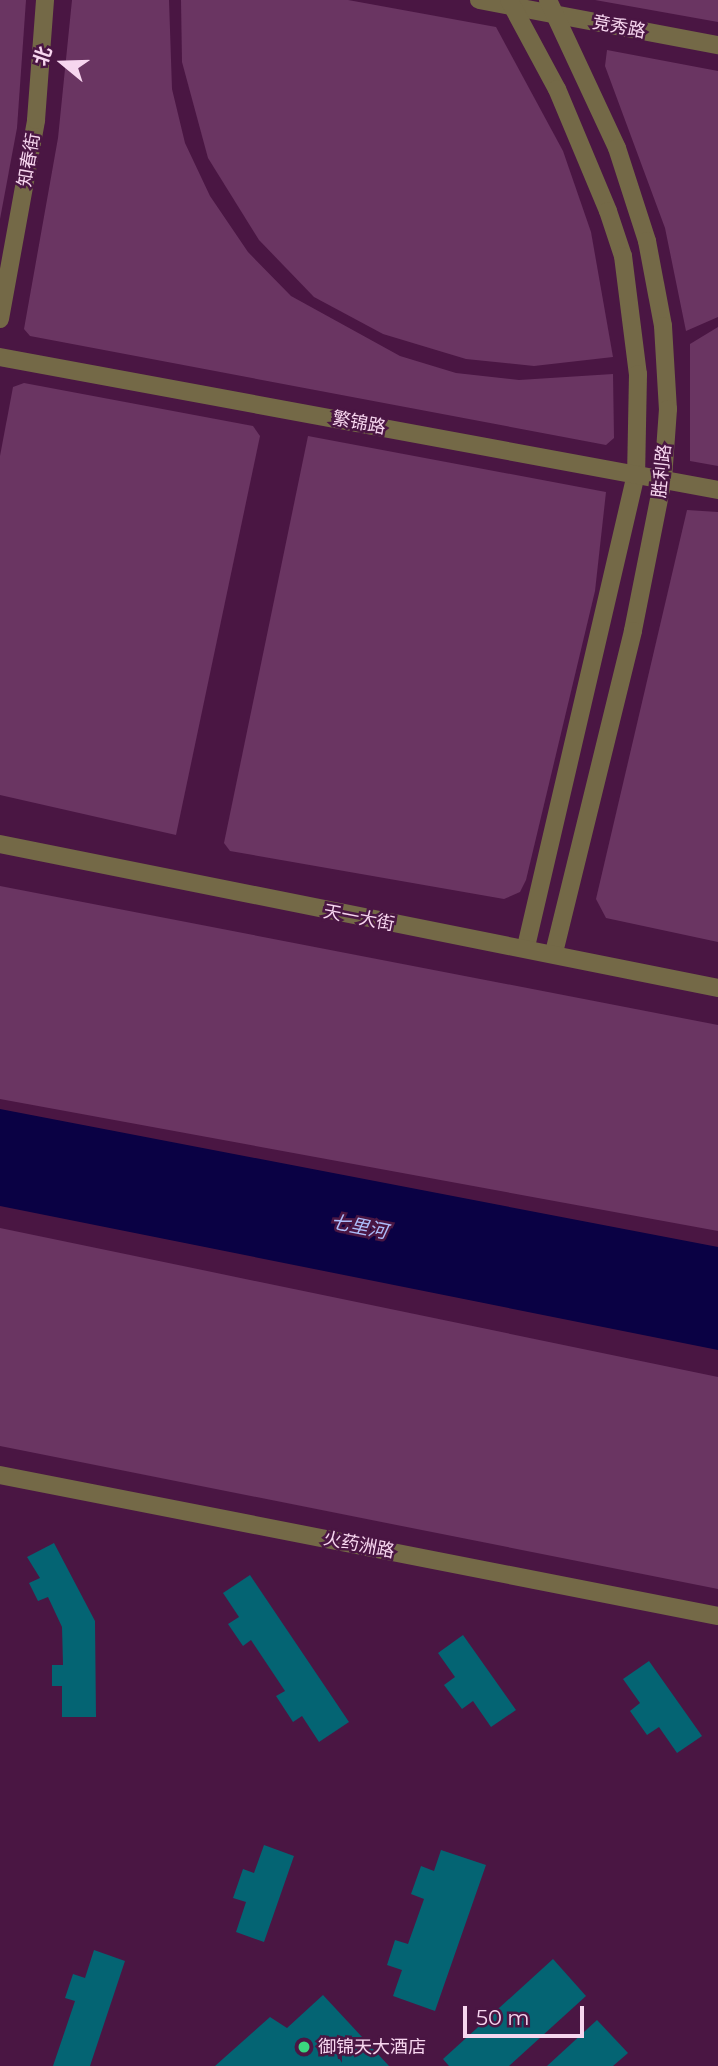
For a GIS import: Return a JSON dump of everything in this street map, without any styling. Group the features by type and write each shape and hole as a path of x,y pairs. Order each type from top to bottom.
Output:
{"street":[{"name":"知春街","path":"0,319 36,120 45,0"},
{"name":"竞秀路","path":"479,0 552,7 718,45"},
{"path":"511,3 590,159 622,256 638,374 636,474 526,948"},
{"name":"胜利路","path":"552,7 617,149 647,241 663,326 663,480 634,631 554,953"},
{"name":"繁锦路","path":"0,357 718,490"},
{"name":"天一大街","path":"0,844 190,887 554,953 718,988"},
{"name":"火药洲路","path":"0,1475 718,1616"}],"shaded area":[{"path":"0,0 26,0 17,128 0,219"},
{"path":"72,0 169,0 172,89 185,143 210,196 248,252 291,296 400,356 456,373 519,380 613,374 614,438 606,445 30,336 24,329 58,138"},
{"path":"181,0 348,0 496,27 563,151 591,232 613,357 534,366 466,359 383,334 314,297 259,240 208,158 182,62"},
{"path":"595,0 718,0 718,22"},
{"path":"607,50 718,71 718,317 686,331 665,228 605,66"},
{"path":"718,327 718,466 690,461 690,344"},
{"path":"24,383 253,426 260,436 176,835 0,795 0,456 13,387"},
{"path":"308,436 606,492 595,591 526,880 520,892 504,899 230,851 224,843"},
{"path":"687,510 718,512 718,942 606,918 596,899"},
{"path":"0,886 718,1025 718,1231 0,1099"},
{"path":"0,1228 718,1377 718,1589 0,1446"}],"water":[{"name":"七里河","path":"0,1109 718,1247 718,1350 0,1206"}],"building":[{"path":"54,1543 95,1621 96,1717 62,1717 62,1686 52,1686 52,1665 63,1665 62,1627 48,1597 38,1601 29,1583 40,1578 27,1557"},
{"path":"250,1575 349,1722 319,1742 302,1716 293,1722 276,1696 285,1691 251,1640 243,1646 228,1624 239,1617 223,1593"},
{"path":"463,1635 516,1710 491,1727 473,1701 462,1709 444,1685 455,1677 438,1653"},
{"path":"649,1661 702,1736 677,1753 659,1727 647,1735 630,1711 640,1703 623,1679"},
{"path":"264,1845 294,1856 264,1942 236,1932 246,1902 233,1898 243,1869 254,1873"},
{"path":"441,1850 486,1865 435,2011 393,1996 402,1970 387,1965 395,1940 408,1944 424,1899 411,1894 421,1866 434,1871"},
{"path":"94,1950 125,1961 90,2066 53,2066 75,2001 65,1998 73,1974 85,1978"},
{"path":"553,1959 586,1996 509,2066 449,2066 443,2059"},
{"name":"御锦天大酒店","path":"323,1995 389,2066 215,2066 270,2017 287,2028"},
{"path":"597,2020 628,2053 613,2066 547,2066"}],"place":[{"name":"御锦天大酒店","path":"304,2047"}]}
